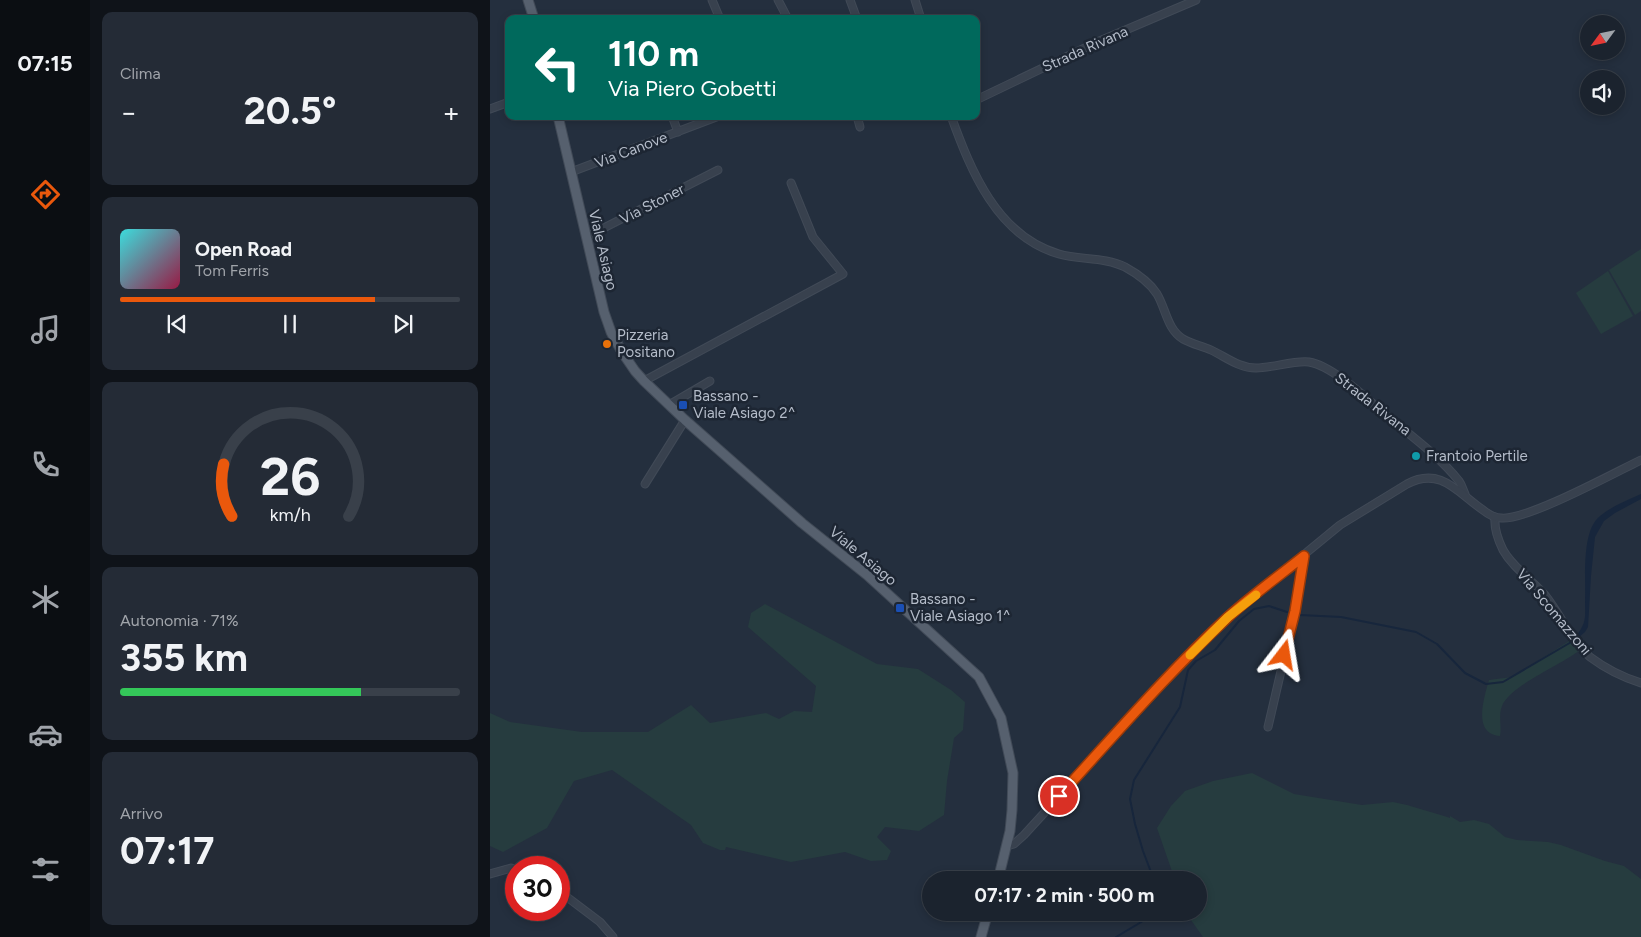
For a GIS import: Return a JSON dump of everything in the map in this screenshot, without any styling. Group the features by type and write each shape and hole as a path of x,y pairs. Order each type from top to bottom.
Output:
{"main road":[{"path":"528,0 533,15"},
{"name":"Viale Asiago","path":"559,120 604,312 611,332 630,365 685,420 802,523 867,575 980,677 1002,718 1013,773 1012,810 1007,846 1000,871"},
{"path":"981,937 985,921"}],"street":[{"path":"712,0 718,15"},
{"path":"778,0 786,15"},
{"path":"850,0 856,15"},
{"path":"914,0 920,15"},
{"name":"Strada Rivana","path":"980,98 1095,43 1196,0"},
{"path":"490,109 505,103"},
{"path":"674,120 678,132"},
{"name":"Via Canove","path":"571,172 709,120"},
{"path":"858,120 860,126"},
{"name":"Strada Rivana","path":"953,120 964,150 991,202 1020,233 1058,254 1112,262 1125,267 1156,292 1173,330 1182,338 1232,362 1254,368 1309,362 1329,371 1352,386 1426,448 1460,483 1467,497"},
{"name":"Via Stoner","path":"586,238 718,170"},
{"path":"644,381 843,274 813,236 791,183"},
{"path":"669,405 710,381"},
{"path":"645,484 685,420"},
{"path":"1007,846 1014,844 1024,835 1173,672 1223,622 1340,525 1416,479 1433,477 1446,482 1495,517 1509,518 1536,509 1641,460"},
{"name":"Via Scomazzoni","path":"1495,517 1496,528 1504,552 1547,599 1584,650 1614,673 1641,683"},
{"path":"1268,727 1295,611 1304,556"},
{"path":"490,874 505,870"},
{"path":"570,899 600,922 613,937"}],"green space":[{"path":"1641,249 1641,311 1635,315 1609,270"},
{"path":"1608,271 1633,316 1601,334 1576,293"},
{"path":"765,604 877,664 918,669 951,690 965,702 963,730 954,738 944,815 919,831 885,827 877,837 891,851 887,860 871,861 845,852 791,862 726,847 725,850 720,850 703,843 691,825 612,770 574,781 547,828 503,852 490,846 490,713 510,722 582,732 648,732 691,705 710,723 766,713 779,719 794,711 812,712 816,686 748,627 751,613"},
{"path":"1574,638 1581,649 1515,690 1502,706 1500,736 1491,734 1486,729 1482,714 1489,680 1512,677"},
{"path":"1252,773 1294,794 1362,805 1393,802 1450,818 1450,816 1460,822 1474,820 1489,824 1505,837 1561,845 1624,866 1641,879 1641,937 1203,937 1192,921 1207,921 1207,871 1172,871 1157,828 1171,806 1185,791 1213,781"}],"water":[{"path":"1641,494 1641,499 1604,521 1595,537 1588,627 1578,638 1576,636 1585,619 1586,555 1590,532 1594,523 1605,512"}],"waterway":[{"path":"1151,871 1135,824 1130,799 1134,780 1180,707 1188,670 1196,661 1215,650 1239,621 1254,609 1269,606 1287,612"},
{"path":"1300,615 1341,617 1416,632 1437,644 1465,673 1486,684 1503,682 1573,641"},
{"path":"1116,937 1143,921"}],"slow traffic":[{"path":"1190,655 1228,617 1256,595"}],"place":[{"name":"Pizzeria Positano","path":"607,344"},
{"name":"Bassano - Viale Asiago 2^","path":"683,405"},
{"name":"Frantoio Pertile","path":"1416,456"},
{"name":"Bassano - Viale Asiago 1^","path":"900,608"}],"route":[{"path":"1059,796 1173,672 1228,617 1304,556 1295,611 1284,655"}]}
